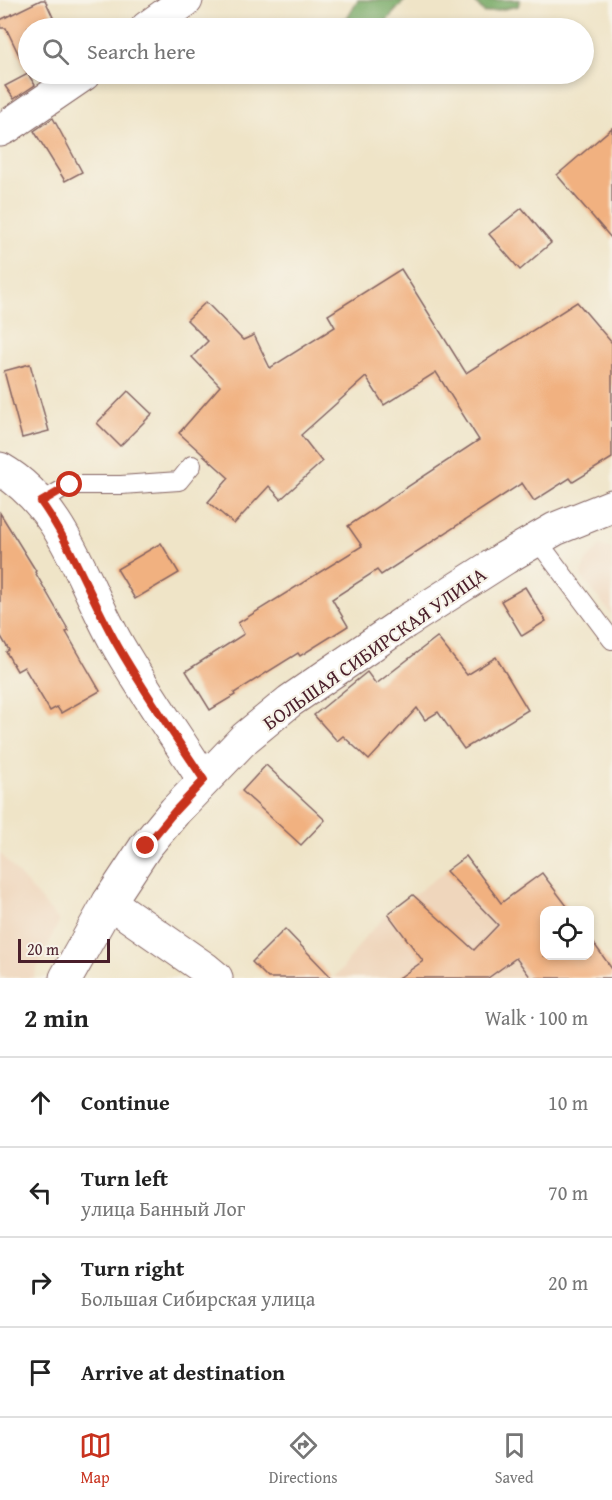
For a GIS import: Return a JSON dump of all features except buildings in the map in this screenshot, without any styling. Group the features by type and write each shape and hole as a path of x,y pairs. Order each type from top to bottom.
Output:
{"street":[{"path":"161,18 186,0"},
{"path":"0,130 69,84"},
{"path":"0,469 21,483 41,502 56,523 119,648 204,780"},
{"name":"БОЛЬШАЯ СИБИРСКАЯ УЛИЦА","path":"66,978 146,846 175,811 245,738 290,701 405,622 505,558 555,530 612,506"},
{"path":"110,902 216,978"}],"lane":[{"path":"41,502 70,485 121,485 179,481 192,465"},
{"path":"537,540 612,640"}],"shaded area":[{"path":"600,546 612,549 612,615 581,576 585,562"},
{"path":"0,853 59,921 33,978 0,978"},
{"path":"466,856 501,903 542,873 567,906 540,906 540,960 561,960 574,978 333,978 365,937 388,914"}],"green space":[{"path":"358,0 405,0 389,18 347,18"},
{"path":"473,0 520,0 518,6 484,13"}],"route":[{"path":"70,485 41,502 56,523 71,551 119,648 204,780 146,846"}]}
